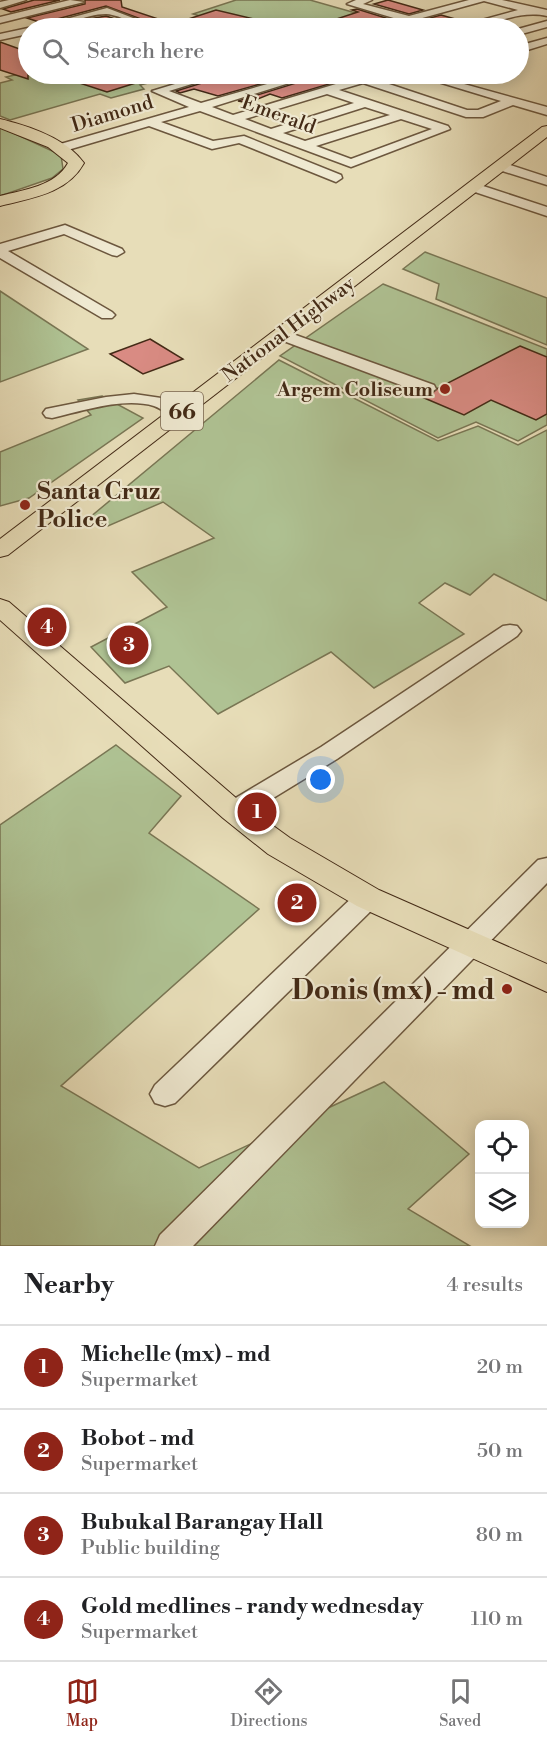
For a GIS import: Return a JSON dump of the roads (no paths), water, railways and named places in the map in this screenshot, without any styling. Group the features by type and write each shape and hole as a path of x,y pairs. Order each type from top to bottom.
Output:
{"main road":[{"path":"0,123 61,148 76,163 65,178 0,201"},
{"name":"National Highway","path":"0,550 179,414 279,334 544,135"},
{"path":"0,527 21,523 62,504"},
{"path":"6,617 233,811 279,846 368,898 547,979"}],"street":[{"path":"0,5 21,0"},
{"path":"367,0 352,4 401,18"},
{"path":"415,18 480,0"},
{"path":"490,0 547,13"},
{"path":"0,20 77,1 124,18"},
{"path":"414,6 437,12"},
{"path":"499,18 531,9"},
{"path":"79,18 107,11"},
{"path":"529,29 547,24"},
{"path":"0,37 18,33"},
{"path":"529,47 547,42"},
{"name":"Emerald","path":"183,84 158,91 351,163 444,129 401,115"},
{"name":"Diamond","path":"61,148 277,84"},
{"path":"233,118 347,84"},
{"path":"378,84 466,113 479,114 512,101"},
{"path":"458,84 547,111"},
{"path":"327,90 401,115"},
{"path":"271,133 365,103"},
{"path":"306,145 401,115"},
{"path":"150,122 212,145 240,139 336,178"},
{"path":"501,166 547,181"},
{"path":"474,187 547,212"},
{"path":"0,250 65,229 117,252"},
{"path":"0,250 107,315"},
{"path":"279,334 428,389"},
{"path":"52,413 93,404 144,400 162,402 179,414"},
{"path":"233,811 329,753 510,631"},
{"path":"171,1246 547,867"},
{"path":"165,1094 368,898"}],"place":[{"name":"Argem Coliseum","path":"445,389"},
{"name":"Santa Cruz Police","path":"25,505"},
{"name":"Gold medlines - randy wednesday","path":"47,627"},
{"name":"Bubukal Barangay Hall","path":"129,645"},
{"name":"Michelle (mx) - md","path":"257,812"},
{"name":"Bobot - md","path":"297,903"},
{"name":"Donis (mx) - md","path":"507,989"}]}
